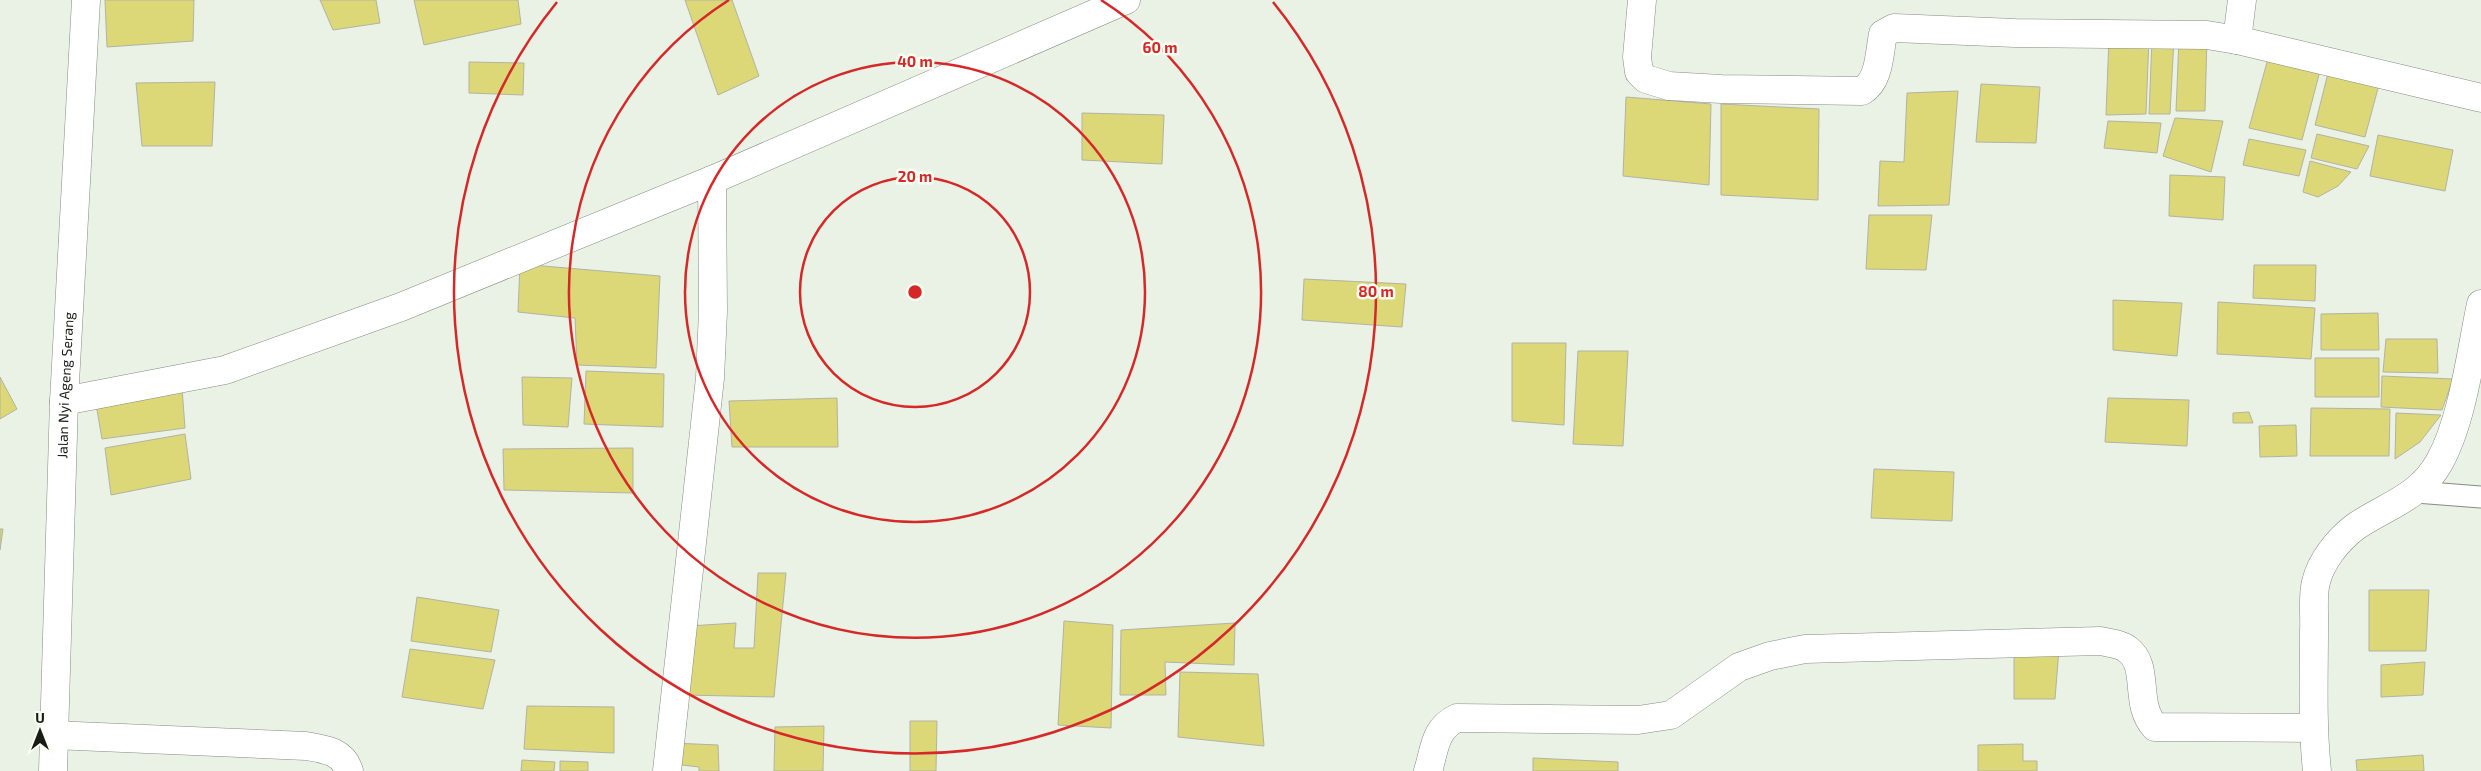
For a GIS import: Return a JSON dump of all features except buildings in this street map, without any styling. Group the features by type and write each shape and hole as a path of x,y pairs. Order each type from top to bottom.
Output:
{"street":[{"name":"Jalan Nyi Ageng Serang","path":"53,771 64,401 86,0"},
{"path":"64,401 225,370 401,307 712,180 1126,0"},
{"path":"1642,0 1637,57 1639,72 1646,79 1669,86 1721,89 1862,91 1870,86 1874,78 1883,34 1894,28 2016,34 2207,35 2237,40 2481,98"},
{"path":"2237,40 2242,0"},
{"path":"667,771 710,378 713,311 712,180"},
{"path":"2317,771 2313,728 2315,583 2322,567 2341,540 2355,527 2416,492 2440,462 2450,439 2481,304"},
{"path":"1428,771 1439,734 1445,723 1457,718 1638,720 1671,715 1739,667 1770,656 1805,650 2101,641 2126,648 2136,657 2146,717 2154,726 2313,728"},
{"path":"53,736 306,746 326,749 340,756 349,771"}],"lane":[{"path":"2416,492 2481,497"}]}
